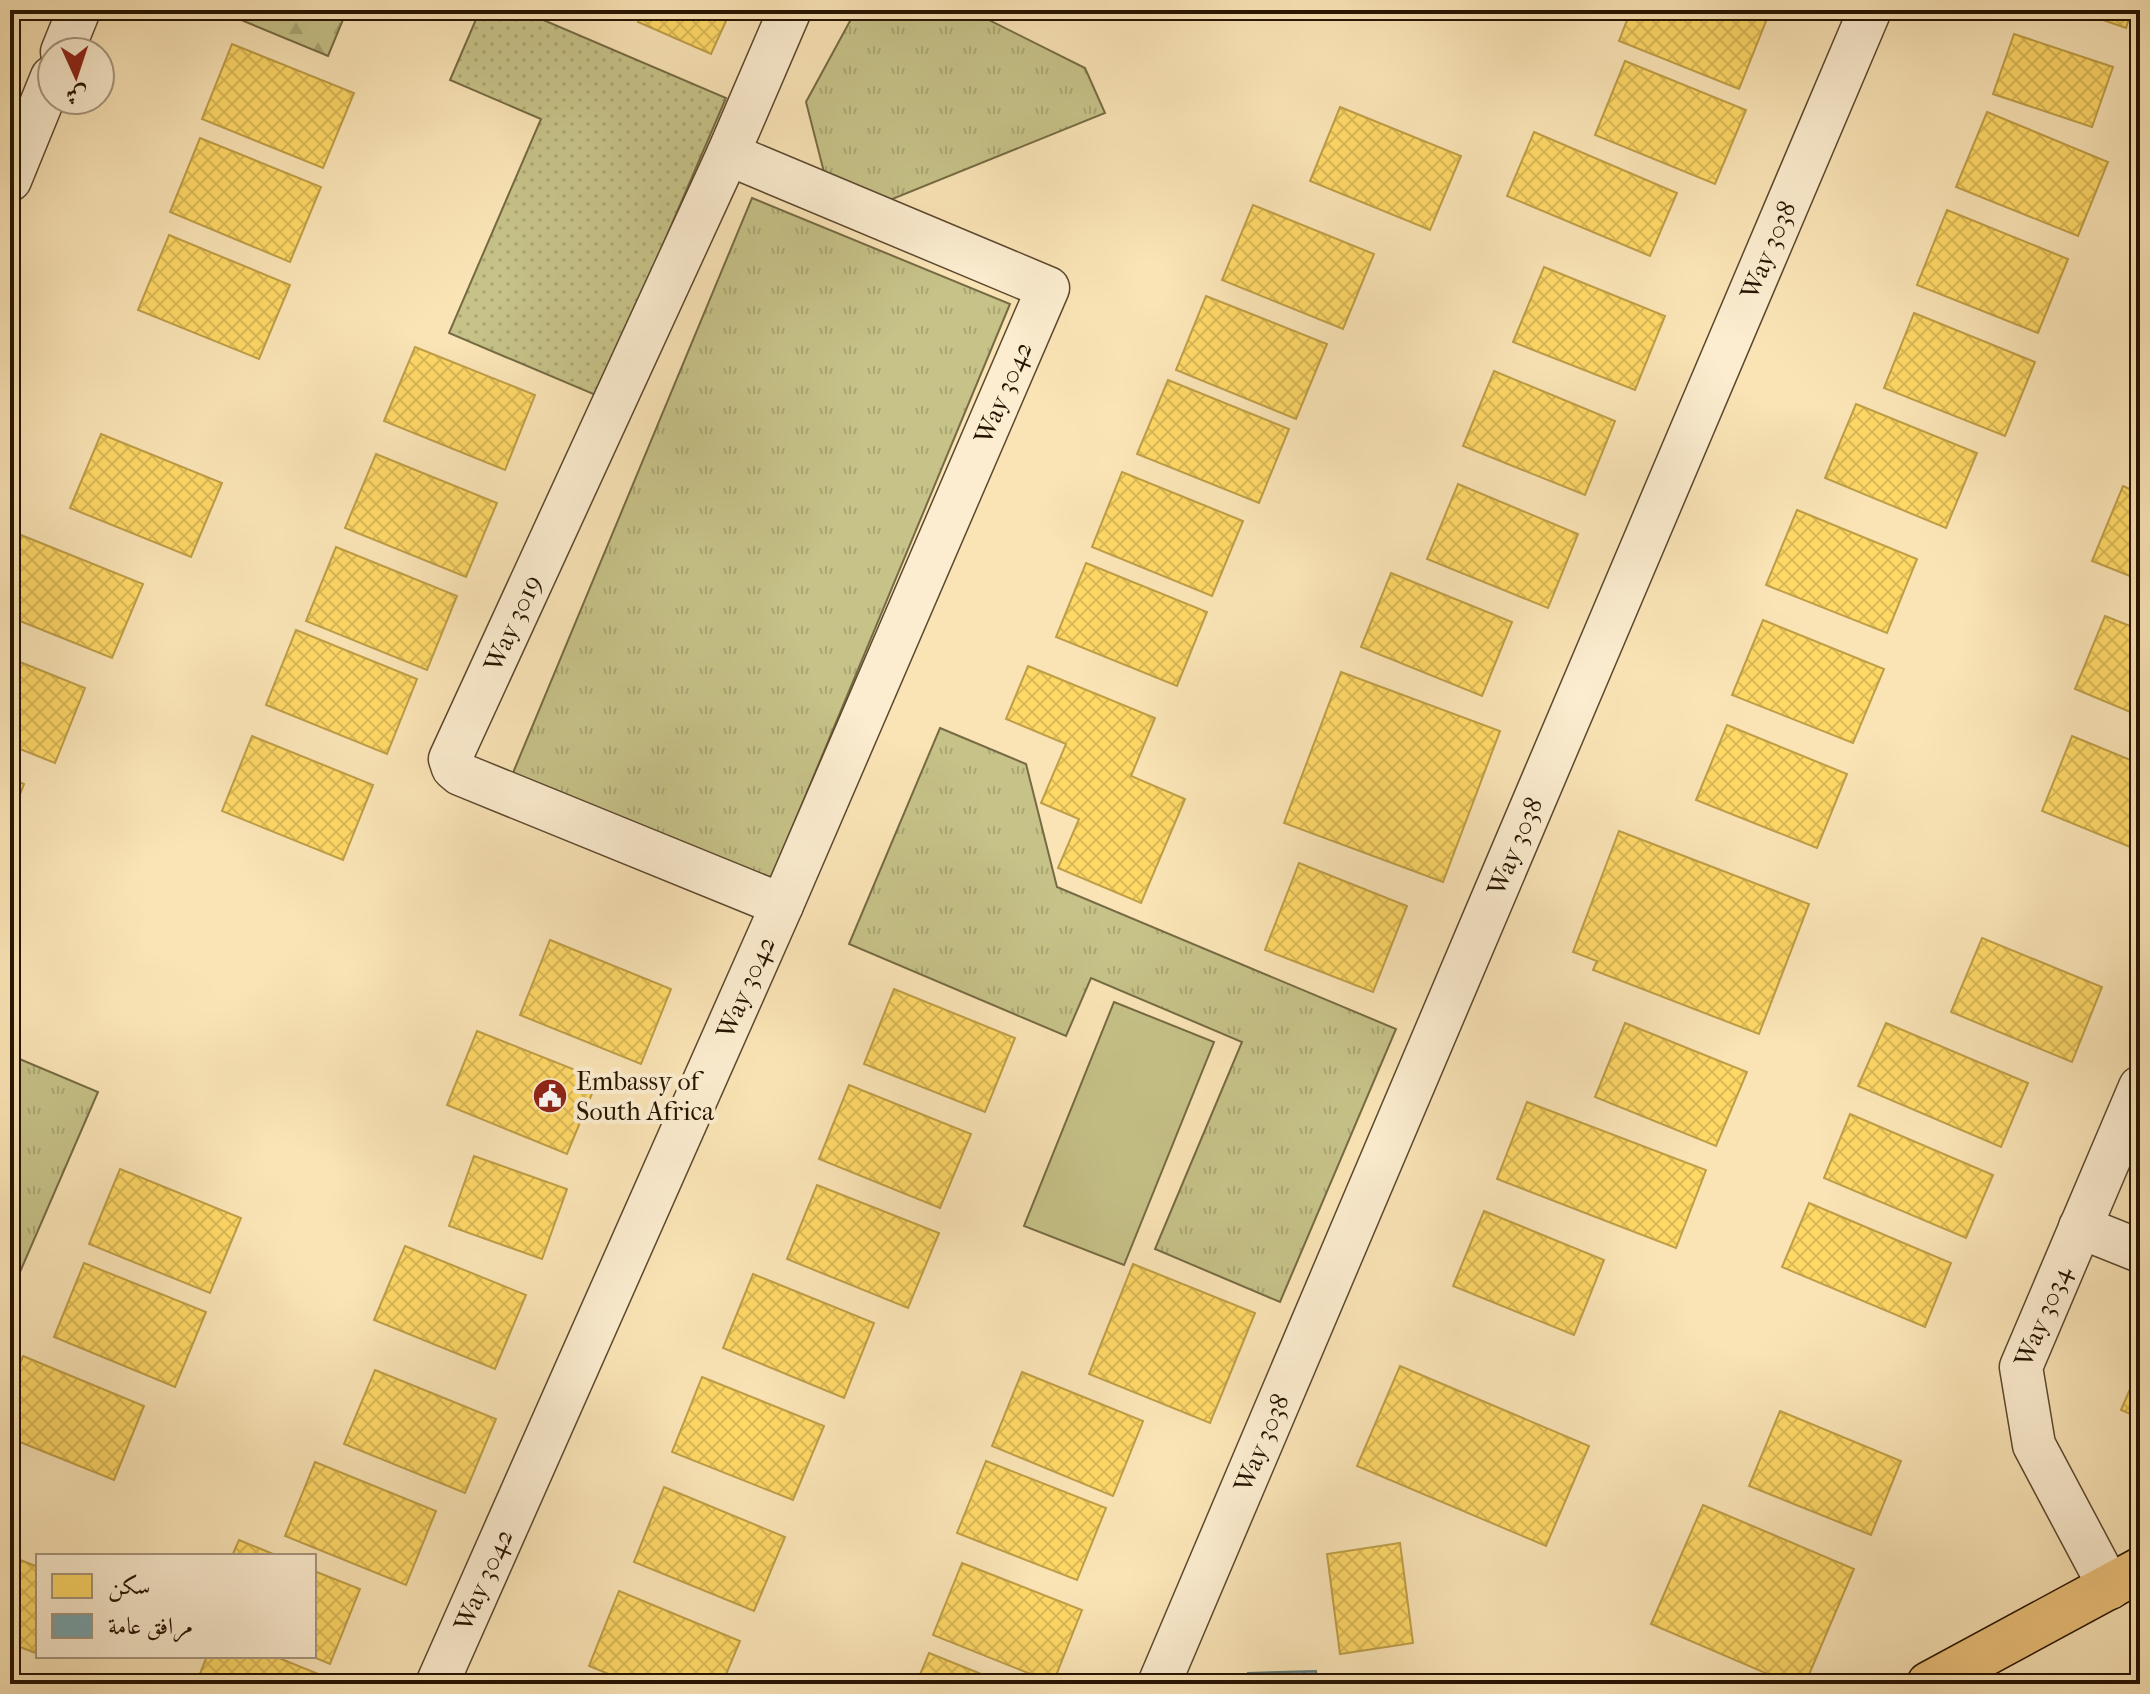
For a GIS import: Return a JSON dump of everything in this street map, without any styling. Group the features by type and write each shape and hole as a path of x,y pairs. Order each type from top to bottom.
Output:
{"main road":[{"path":"1929,1684 2125,1579"}],"street":[{"path":"68,36 79,10"},
{"name":"Way 3019","path":"782,905 460,774 453,768 450,759 728,154 790,10"},
{"name":"Way 3038","path":"1159,1684 1870,10"},
{"path":"10,180 36,116"},
{"name":"Way 3042","path":"437,1684 782,905 1048,288 728,154"},
{"name":"Way 3034","path":"2125,1579 2034,1445 2021,1367 2140,1087"},
{"path":"2080,1227 2140,1251"}],"green space":[{"path":"217,10 347,10 328,56"},
{"path":"480,10 520,10 726,98 598,396 449,333 541,119 450,80"},
{"path":"856,10 969,10 1085,68 1105,113 885,202 826,180 806,102"},
{"path":"752,198 1010,304 768,886 510,780"},
{"path":"940,728 1026,764 1057,887 1396,1029 1280,1302 1155,1249 1242,1042 1091,978 1066,1036 849,944"},
{"path":"1114,1002 1214,1042 1124,1265 1024,1226"},
{"path":"10,1055 98,1092 10,1295"}],"building: سكن":[{"path":"643,10 731,10 711,54 638,22"},
{"path":"1631,10 1752,10 1768,16 1739,89 1619,41"},
{"path":"2074,10 2132,10 2126,28"},
{"path":"2014,34 2113,67 2092,127 1993,94"},
{"path":"232,44 354,93 323,168 202,119"},
{"path":"1625,61 1746,110 1715,184 1595,135"},
{"path":"1340,107 1461,156 1430,230 1310,181"},
{"path":"1987,112 2108,162 2078,236 1956,187"},
{"path":"1534,132 1677,193 1650,256 1507,196"},
{"path":"200,138 321,187 290,262 170,212"},
{"path":"1253,205 1374,254 1343,329 1222,280"},
{"path":"1947,210 2068,259 2038,333 1917,285"},
{"path":"169,235 290,285 259,359 138,310"},
{"path":"1544,267 1665,316 1635,390 1513,342"},
{"path":"1206,296 1327,344 1296,419 1176,370"},
{"path":"1914,313 2035,362 2005,436 1884,388"},
{"path":"415,347 535,395 505,470 384,421"},
{"path":"1494,371 1615,421 1585,495 1463,446"},
{"path":"1168,380 1289,429 1259,503 1137,454"},
{"path":"1856,404 1977,453 1946,528 1825,478"},
{"path":"101,434 222,483 191,557 70,508"},
{"path":"376,454 497,503 466,577 345,528"},
{"path":"1122,472 1243,521 1212,596 1092,547"},
{"path":"1458,484 1578,534 1548,608 1427,559"},
{"path":"2123,486 2140,494 2140,580 2092,561"},
{"path":"1797,510 1917,559 1887,633 1766,585"},
{"path":"21,535 143,584 112,658 10,617 10,563"},
{"path":"336,547 457,596 427,670 306,621"},
{"path":"1086,563 1207,612 1177,686 1056,637"},
{"path":"1391,573 1512,622 1482,696 1361,647"},
{"path":"2105,616 2140,630 2140,716 2075,689"},
{"path":"1763,620 1884,669 1853,743 1732,695"},
{"path":"296,630 417,679 387,754 266,705"},
{"path":"10,658 85,688 55,763 10,745"},
{"path":"1028,666 1155,718 1131,776 1185,799 1141,903 1058,868 1079,819 1041,803 1066,744 1006,719"},
{"path":"1341,672 1500,731 1443,882 1284,823"},
{"path":"1727,725 1847,774 1817,848 1696,800"},
{"path":"252,736 373,785 343,860 222,811"},
{"path":"2072,736 2140,764 2140,851 2042,811"},
{"path":"10,778 24,784 10,820"},
{"path":"1619,831 1809,904 1759,1034 1593,970 1597,961 1573,952"},
{"path":"1299,863 1407,906 1373,992 1265,950"},
{"path":"1982,938 2102,987 2072,1062 1951,1012"},
{"path":"550,940 671,989 641,1064 520,1015"},
{"path":"894,989 1015,1038 985,1112 864,1064"},
{"path":"1625,1023 1747,1072 1716,1146 1595,1097"},
{"path":"1886,1023 2028,1083 2001,1147 1858,1086"},
{"path":"477,1031 598,1079 567,1154 447,1105"},
{"path":"849,1085 971,1134 940,1208 819,1159"},
{"path":"1527,1102 1706,1170 1676,1248 1497,1179"},
{"path":"1850,1114 1993,1175 1966,1238 1824,1178"},
{"path":"474,1156 567,1189 542,1259 449,1226"},
{"path":"120,1169 241,1218 210,1293 89,1244"},
{"path":"817,1185 939,1233 908,1308 787,1259"},
{"path":"1809,1203 1951,1263 1925,1327 1782,1267"},
{"path":"1484,1211 1604,1260 1574,1335 1453,1286"},
{"path":"405,1246 526,1295 495,1369 374,1320"},
{"path":"84,1263 206,1312 175,1387 54,1337"},
{"path":"1133,1264 1255,1313 1210,1423 1089,1374"},
{"path":"753,1274 874,1323 844,1398 723,1348"},
{"path":"23,1356 144,1406 114,1480 10,1438 10,1388"},
{"path":"1400,1366 1589,1446 1546,1546 1357,1466"},
{"path":"2140,1366 2140,1418 2121,1410"},
{"path":"375,1370 496,1419 465,1493 344,1444"},
{"path":"1022,1372 1143,1421 1113,1496 992,1446"},
{"path":"702,1377 824,1426 793,1500 672,1452"},
{"path":"1780,1411 1901,1461 1871,1535 1749,1486"},
{"path":"986,1461 1106,1508 1077,1580 957,1533"},
{"path":"315,1462 436,1511 406,1585 285,1536"},
{"path":"664,1487 785,1537 754,1611 634,1562"},
{"path":"1703,1505 1854,1569 1805,1684 1791,1684 1651,1624"},
{"path":"239,1540 273,1554 233,1554"},
{"path":"1400,1543 1413,1643 1340,1654 1327,1554"},
{"path":"10,1556 36,1566 36,1653 10,1643"},
{"path":"962,1563 1082,1610 1053,1683 933,1635"},
{"path":"316,1572 360,1589 330,1664 316,1658"},
{"path":"619,1591 740,1641 722,1684 633,1684 589,1666"},
{"path":"929,1653 1006,1684 916,1684"},
{"path":"206,1658 279,1658 338,1682 337,1684 196,1684"},
{"path":"10,1671 22,1676 18,1684 10,1684"}],"building: مرافق عامة":[{"path":"1316,1671 1317,1684 1248,1684 1248,1673"}],"place":[{"name":"Embassy of South Africa","path":"550,1096"}]}
